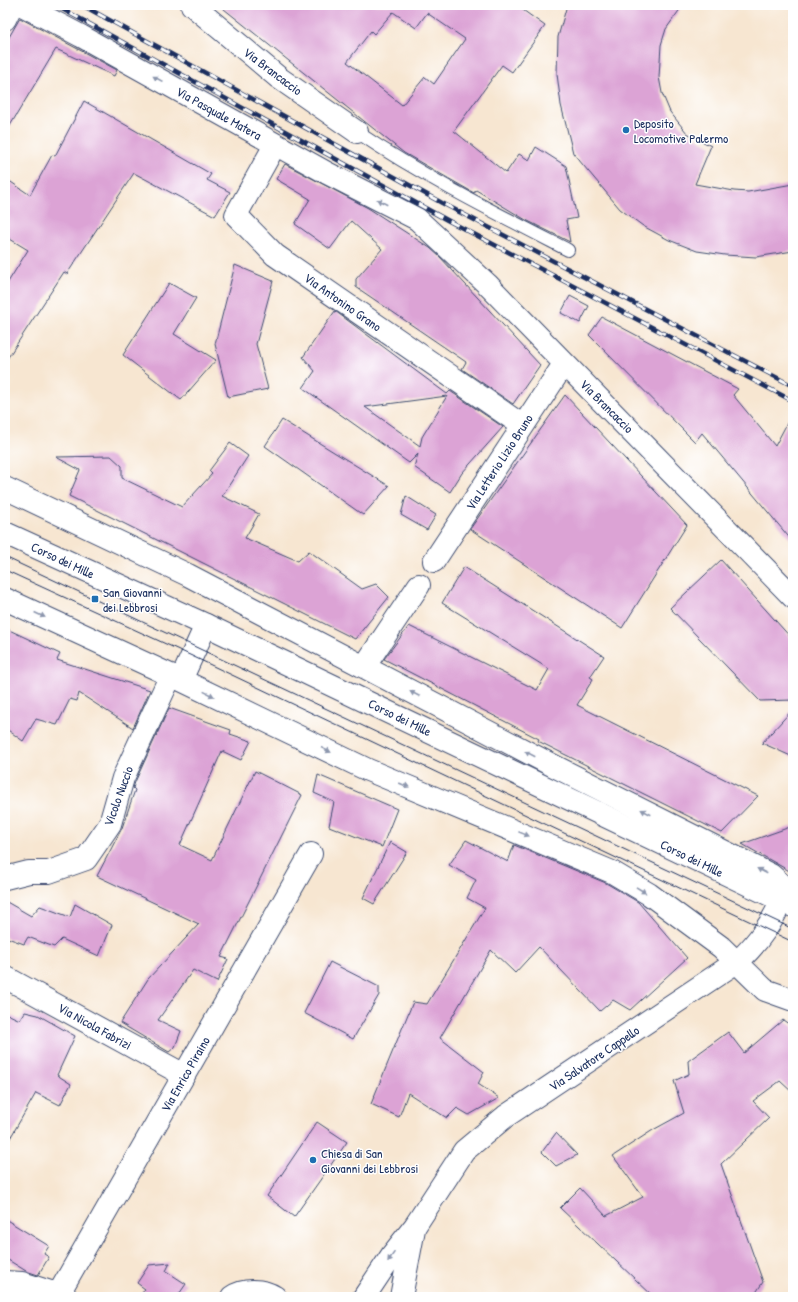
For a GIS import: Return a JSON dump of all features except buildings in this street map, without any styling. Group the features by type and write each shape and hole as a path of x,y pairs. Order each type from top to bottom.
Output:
{"street":[{"path":"5,19 12,5"},
{"name":"Via Pasquale Matera","path":"22,5 82,36 275,145 417,219"},
{"name":"Via Brancaccio","path":"192,5 279,78 357,132"},
{"name":"Via Antonino Grano","path":"275,145 236,215 275,256 523,426"},
{"name":"Via Brancaccio","path":"417,219 487,284 793,597"},
{"name":"Via Letterio Lizio Bruno","path":"434,561 564,364"},
{"path":"5,488 188,575 364,668 771,875 778,880 787,903"},
{"name":"Corso dei Mille","path":"5,533 206,625 787,903"},
{"path":"364,668 419,584"},
{"path":"5,599 176,678 368,770 612,872 684,920 721,947 738,961 765,990 793,1000"},
{"name":"Vicolo Nuccio","path":"5,878 29,872 49,872 86,859 110,824 123,778 206,625"},
{"name":"Via Enrico Piraino","path":"63,1295 184,1075 311,854"},
{"name":"Via Salvatore Cappello","path":"364,1297 392,1255 415,1226 464,1151 506,1116 738,961 755,945 787,903"},
{"name":"Via Nicola Fabrizi","path":"5,977 184,1075"},
{"name":"Via Salvatore Cappello","path":"401,1297 415,1226"},
{"path":"5,1282 22,1283 63,1295"},
{"path":"232,1297 236,1294 253,1291 275,1297"}],"lane":[{"path":"357,132 398,159 460,195 568,250"}],"tram line":[{"path":"5,557 793,929"},
{"path":"5,570 192,656 793,942"}],"railway":[{"path":"55,5 447,220 793,401"},
{"path":"82,5 442,203 793,386"}],"place":[{"name":"Deposito Locomotive Palermo","path":"626,130"},
{"name":"San Giovanni dei Lebbrosi","path":"95,599"},
{"name":"Chiesa di San Giovanni dei Lebbrosi","path":"313,1160"}]}
